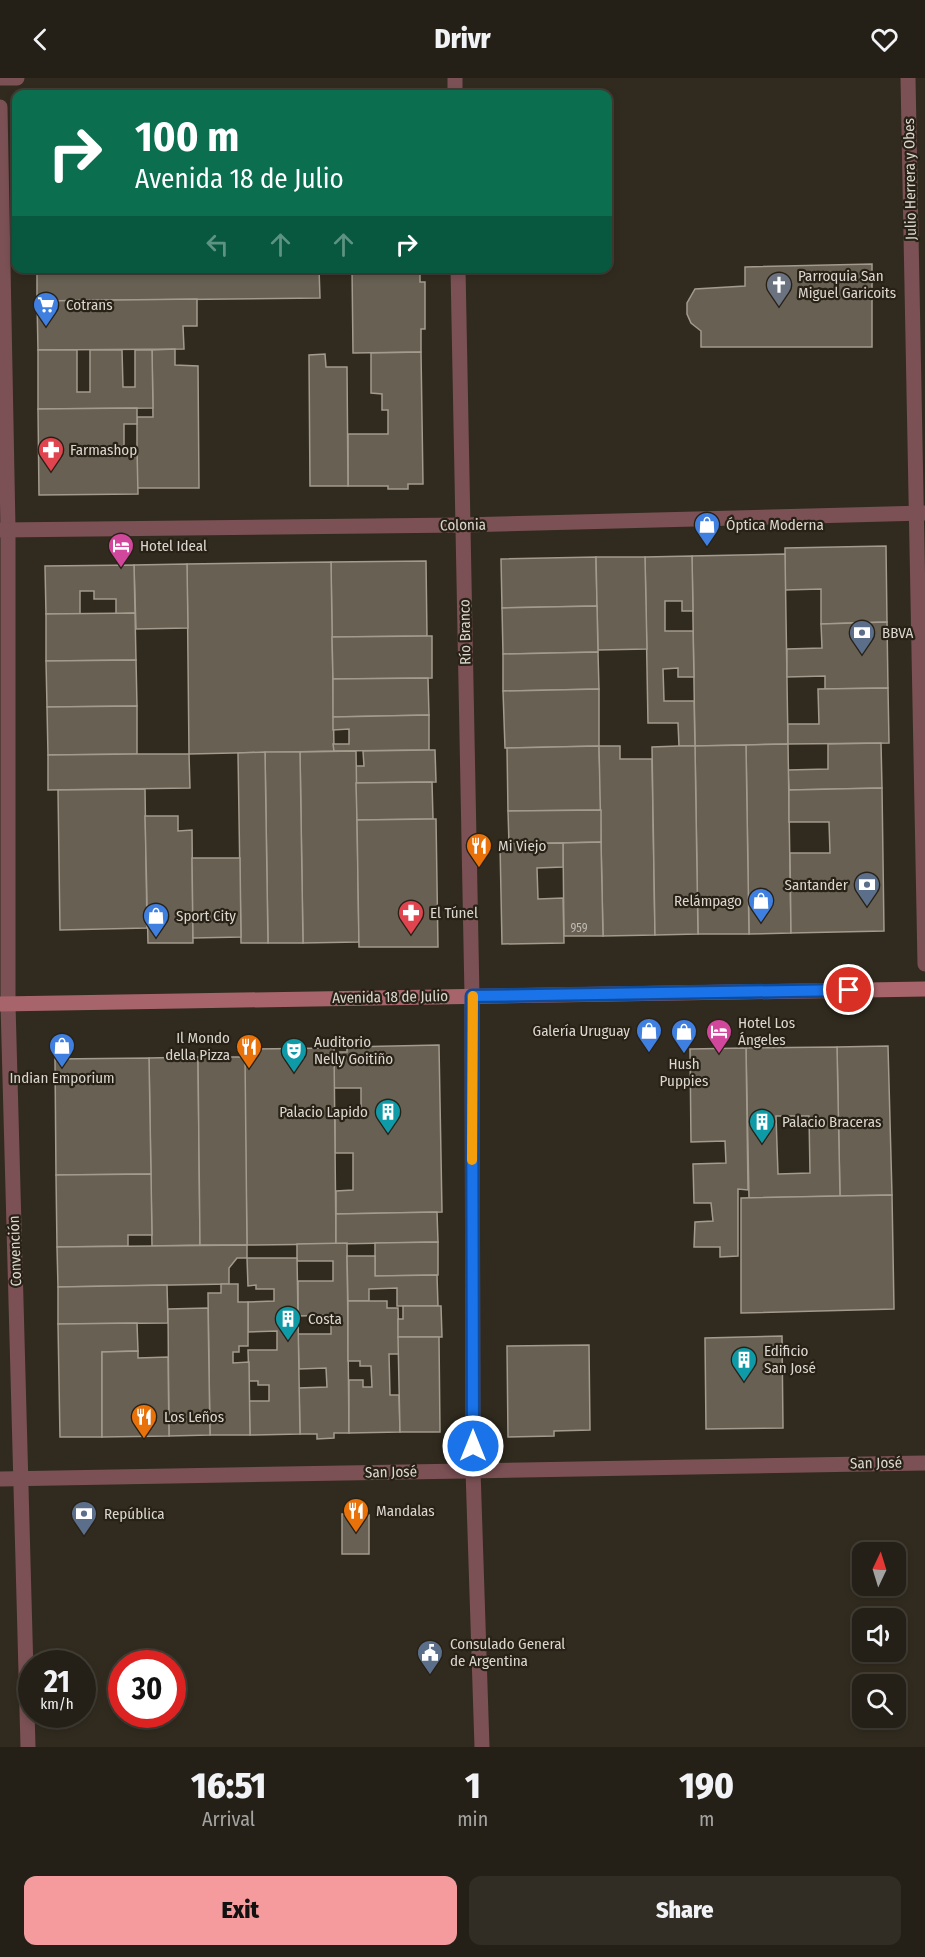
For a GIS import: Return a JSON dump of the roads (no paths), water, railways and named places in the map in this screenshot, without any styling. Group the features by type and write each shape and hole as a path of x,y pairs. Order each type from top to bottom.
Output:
{"main road":[{"name":"Avenida 18 de Julio","path":"4,1004 925,988"}],"street":[{"path":"0,78 17,78"},
{"name":"Julio Herrera y Obes","path":"908,78 921,513 925,963"},
{"name":"Convención","path":"0,107 4,530 4,1004 22,1478 28,1747"},
{"name":"Río Branco","path":"458,273 472,996 473,1470 482,1747"},
{"name":"Colonia","path":"4,530 463,525 921,513"},
{"name":"San José","path":"0,1479 925,1462"}],"place":[{"name":"Parroquia San Miguel Garicoits","path":"779,308"},
{"name":"Cotrans","path":"46,328"},
{"name":"Farmashop","path":"51,473"},
{"name":"Óptica Moderna","path":"707,548"},
{"name":"Hotel Ideal","path":"121,569"},
{"name":"BBVA","path":"862,656"},
{"name":"Mi Viejo","path":"479,869"},
{"name":"Santander","path":"867,908"},
{"name":"Relámpago","path":"761,924"},
{"name":"El Túnel","path":"411,936"},
{"name":"Sport City","path":"156,939"},
{"name":"Galería Uruguay","path":"649,1054"},
{"name":"Hush Puppies","path":"684,1055"},
{"name":"Hotel Los Ángeles","path":"719,1055"},
{"name":"Indian Emporium","path":"62,1069"},
{"name":"Il Mondo della Pizza","path":"249,1070"},
{"name":"Auditorio Nelly Goitiño","path":"294,1074"},
{"name":"Palacio Lapido","path":"388,1135"},
{"name":"Palacio Braceras","path":"762,1145"},
{"name":"Costa","path":"288,1342"},
{"name":"Edificio San José","path":"744,1383"},
{"name":"Los Leños","path":"144,1440"},
{"name":"Mandalas","path":"356,1534"},
{"name":"República","path":"84,1537"},
{"name":"Consulado General de Argentina","path":"430,1676"}]}
